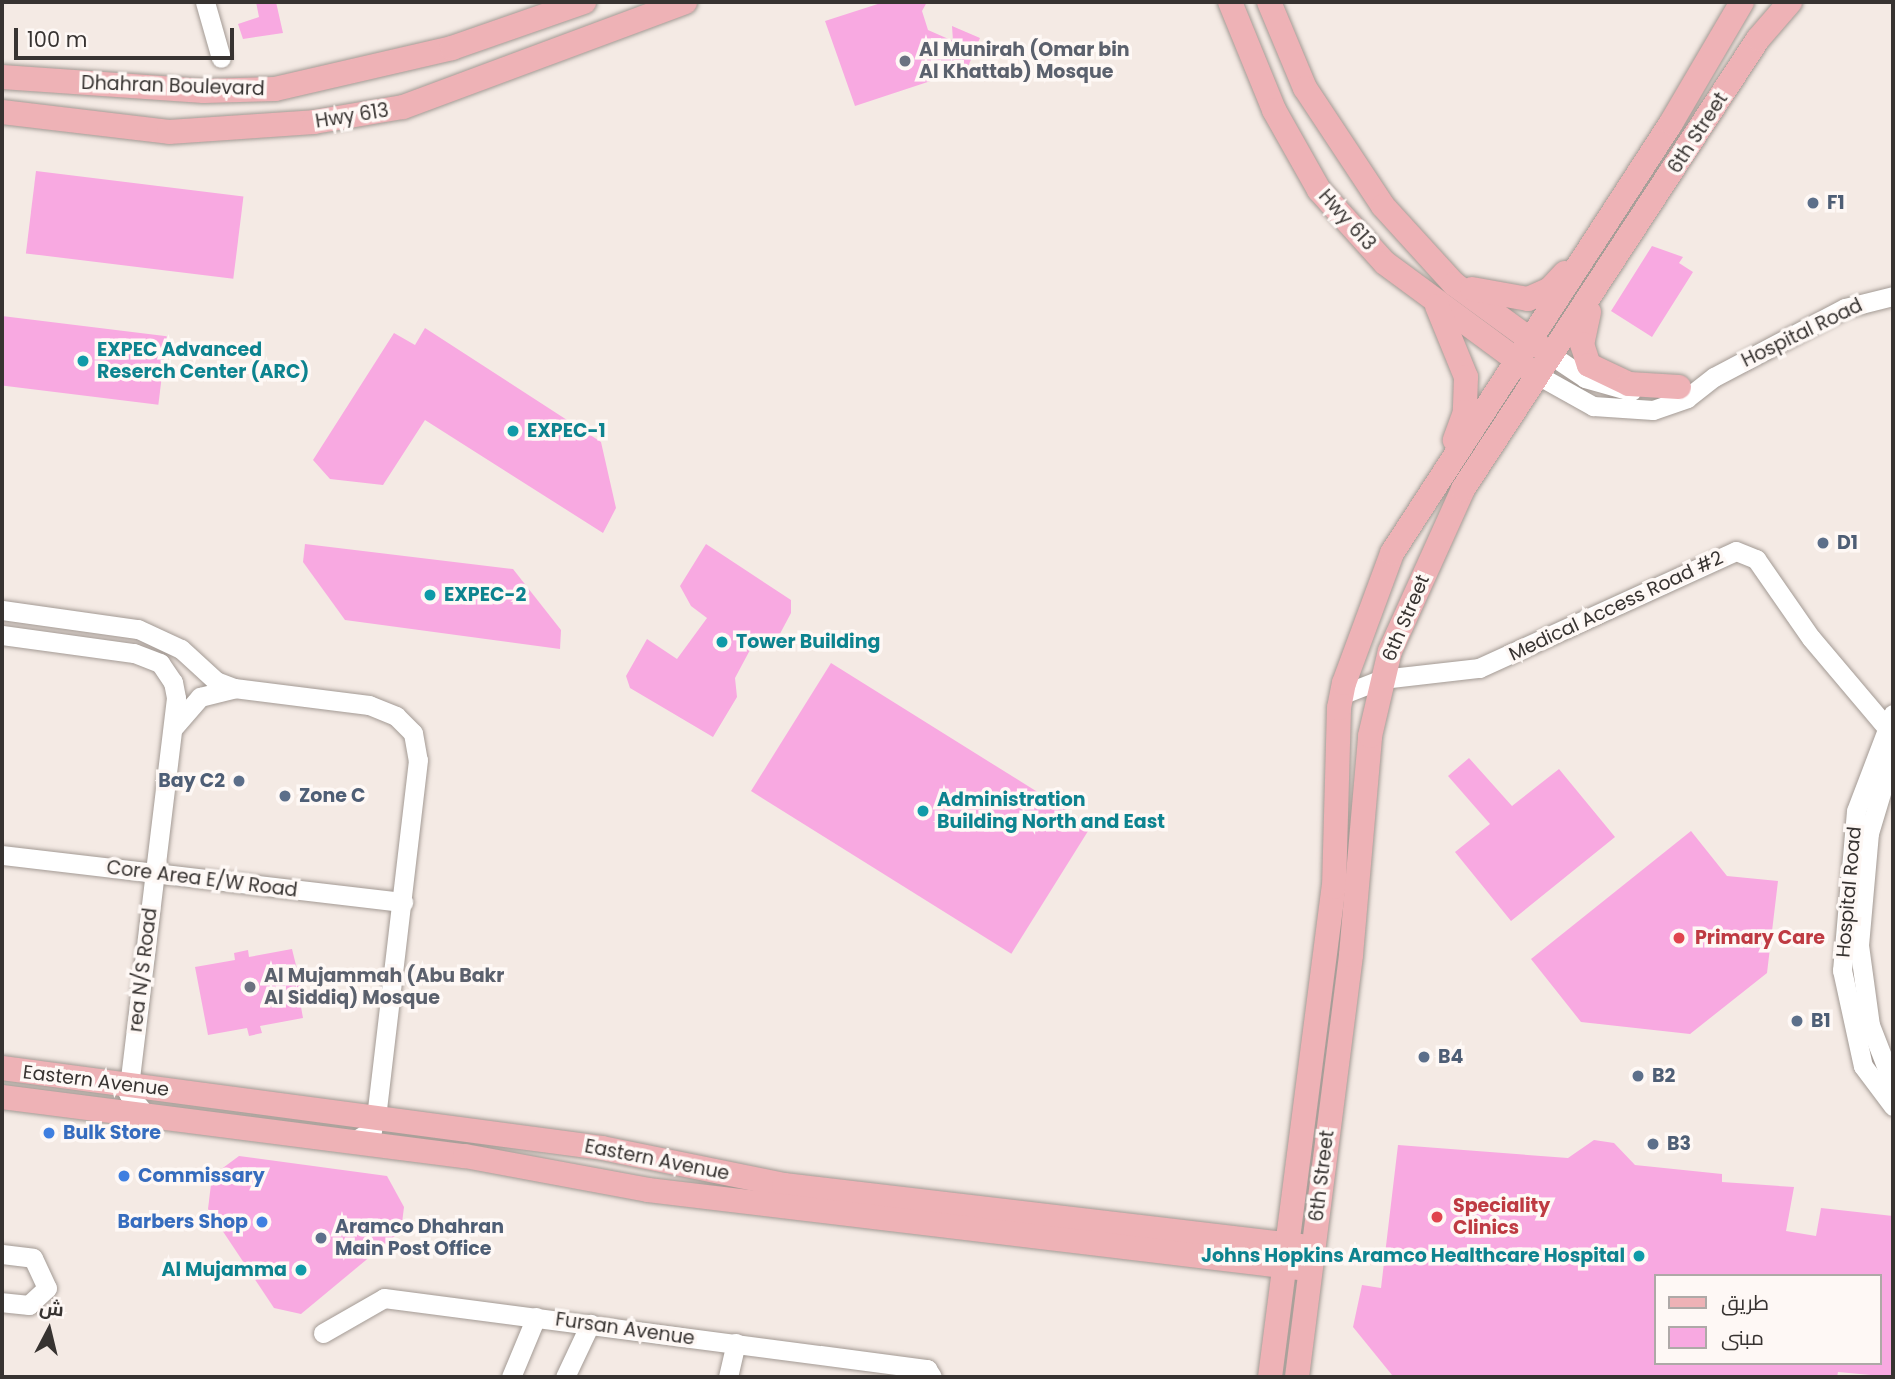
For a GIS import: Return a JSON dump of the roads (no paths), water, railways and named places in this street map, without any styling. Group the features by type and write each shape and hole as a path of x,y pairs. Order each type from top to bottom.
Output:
{"main road":[{"name":"Dhahran Boulevard","path":"2,77 204,91 275,89 453,48 584,2"},
{"name":"Hwy 613","path":"2,112 169,132 314,122 403,107 685,2"},
{"name":"Hwy 613","path":"1230,2 1274,110 1319,190 1385,263 1435,303 1525,350 1547,367"},
{"path":"1269,2 1305,88 1343,153 1405,233 1454,284 1525,350"},
{"name":"6th Street","path":"1270,1377 1334,887 1341,695 1392,553 1601,234 1742,2"},
{"name":"6th Street","path":"1297,1377 1351,955 1370,736 1382,679 1463,489 1547,367 1758,39 1790,2"},
{"path":"1454,284 1510,300 1539,295 1601,234"},
{"path":"1595,292 1581,344 1589,365 1629,384 1679,387"},
{"path":"1435,303 1457,344 1467,396 1443,477"},
{"name":"Eastern Avenue","path":"2,1068 602,1148 784,1185 1311,1258"},
{"name":"Eastern Avenue","path":"2,1097 354,1142 648,1190 1284,1254"}],"street":[{"path":"205,2 222,58"},
{"name":"Hospital Road","path":"1547,367 1593,406 1637,412 1672,405 1714,377 1845,309 1893,296"},
{"name":"Hospital Road","path":"1547,367 1608,387 1679,387 1714,377"},
{"name":"Medical Access Road #2","path":"1341,695 1382,679 1479,668 1736,551 1756,559 1811,638 1891,726"},
{"path":"2,610 138,629 180,649 216,681 234,688 369,705 406,723 417,744 418,760 403,902 376,1116 372,1130 354,1142"},
{"name":"rea N/S Road","path":"2,635 149,657 173,682 171,734 129,1085"},
{"path":"171,734 200,697 234,688"},
{"name":"Hospital Road","path":"1891,726 1855,820 1842,970 1863,1066 1893,1106"},
{"name":"Hospital Road","path":"1893,753 1869,833 1859,965 1879,1056 1893,1084"},
{"name":"Core Area E/W Road","path":"2,855 403,902"},
{"path":"129,1085 130,1101 146,1115"},
{"path":"2,1254 33,1258 47,1288 29,1305 2,1302"},
{"name":"Fursan Avenue","path":"323,1333 384,1297 927,1369 932,1377"},
{"path":"511,1377 536,1317"},
{"path":"565,1377 590,1324"},
{"path":"728,1377 736,1343"}],"place":[{"name":"Al Munirah (Omar bin Al Khattab) Mosque","path":"905,61"},
{"name":"F1","path":"1813,203"},
{"name":"EXPEC Advanced Reserch Center (ARC)","path":"83,361"},
{"name":"EXPEC-1","path":"513,431"},
{"name":"D1","path":"1823,543"},
{"name":"EXPEC-2","path":"430,595"},
{"name":"Tower Building","path":"722,642"},
{"name":"Bay C2","path":"239,781"},
{"name":"Zone C","path":"285,796"},
{"name":"Administration Building North and East","path":"923,811"},
{"name":"Primary Care","path":"1679,938"},
{"name":"Al Mujammah (Abu Bakr Al Siddiq) Mosque","path":"250,987"},
{"name":"B1","path":"1797,1021"},
{"name":"B4","path":"1424,1057"},
{"name":"B2","path":"1638,1076"},
{"name":"Bulk Store","path":"49,1133"},
{"name":"B3","path":"1653,1144"},
{"name":"Commissary","path":"124,1176"},
{"name":"Speciality Clinics","path":"1437,1217"},
{"name":"Barbers Shop","path":"262,1222"},
{"name":"Aramco Dhahran Main Post Office","path":"321,1238"},
{"name":"Johns Hopkins Aramco Healthcare Hospital","path":"1639,1256"},
{"name":"Al Mujamma","path":"301,1270"}]}
